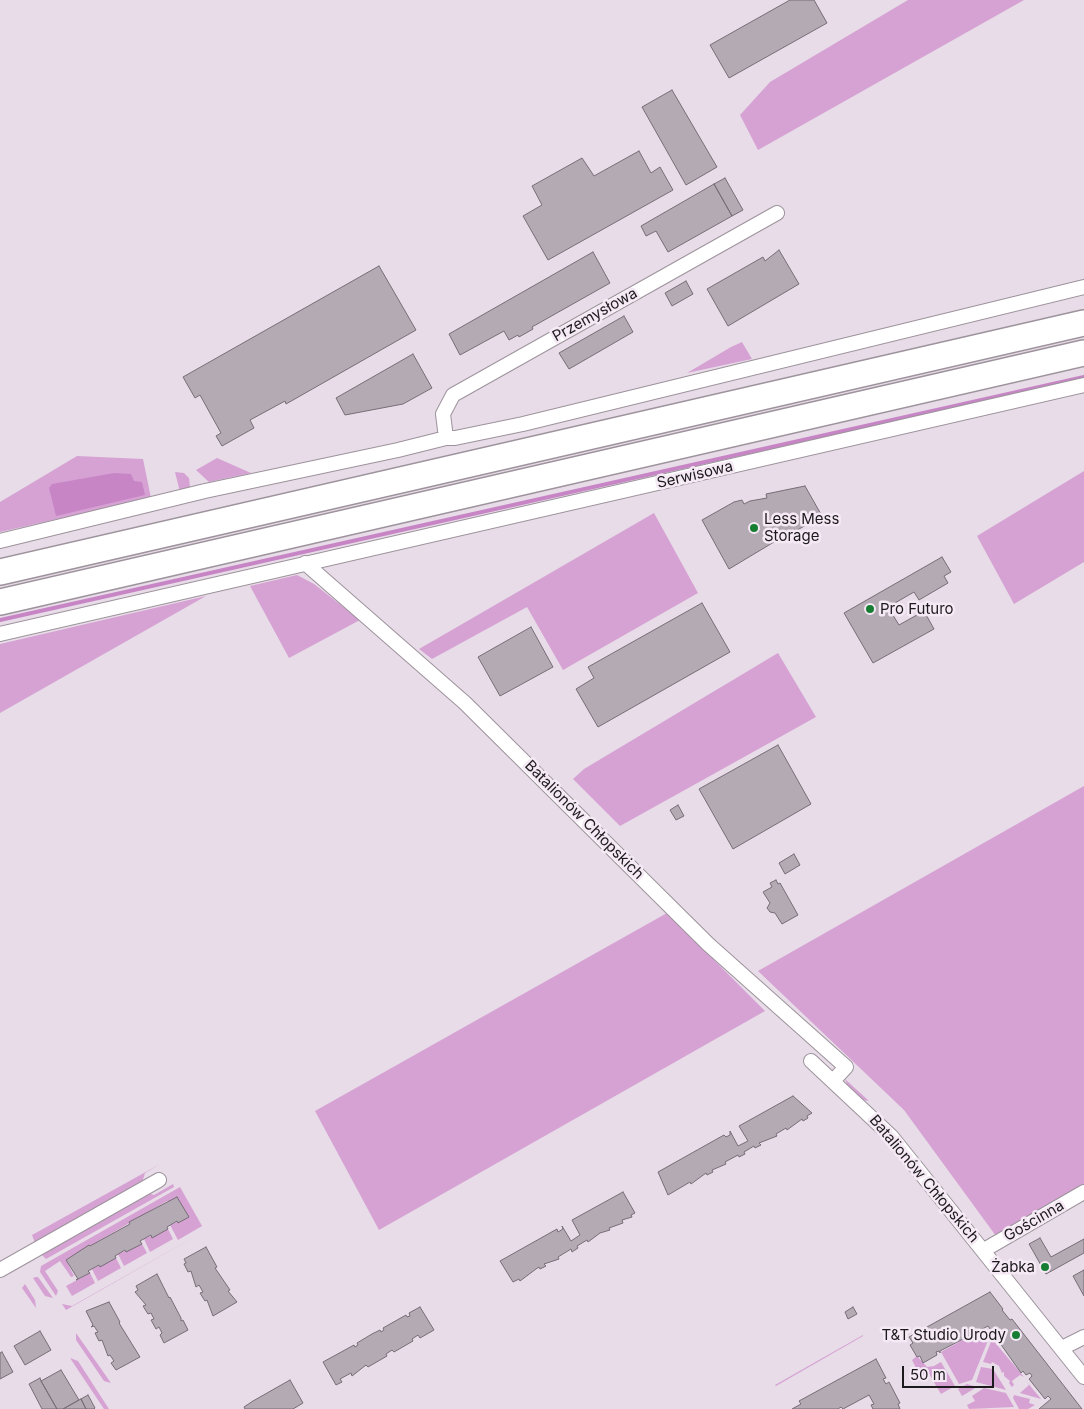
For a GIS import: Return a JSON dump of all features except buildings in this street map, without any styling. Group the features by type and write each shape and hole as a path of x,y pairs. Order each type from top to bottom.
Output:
{"highway":[{"path":"0,572 1084,323"},
{"path":"0,602 1084,353"}],"street":[{"name":"Przemysłowa","path":"446,438 443,414 452,395 777,213"},
{"path":"0,541 204,491 446,438 455,438 523,424 1084,287"},
{"name":"Serwisowa","path":"0,634 1084,385"},
{"name":"Batalionów Chłopskich","path":"305,563 465,703 708,944 846,1067 833,1081"},
{"name":"Batalionów Chłopskich","path":"811,1061 891,1136 1084,1376"},
{"path":"0,1270 159,1180"},
{"name":"Gościnna","path":"984,1250 1084,1192"},
{"path":"1062,1348 1084,1337"}],"shaded area":[{"path":"908,0 1024,0 758,150 740,115 770,82"},
{"path":"742,342 752,359 687,373 731,347"},
{"path":"77,456 143,459 151,498 0,532 0,502"},
{"path":"217,458 251,473 209,482 196,470"},
{"path":"1084,471 1084,562 1014,604 977,536"},
{"path":"175,472 184,473 189,478 190,487 185,491 180,492"},
{"path":"114,473 131,474 134,481 142,482 145,495 56,516 49,488 52,484"},
{"path":"654,513 698,593 563,670 527,607 432,659 419,649"},
{"path":"297,575 314,584 360,620 289,658 250,586"},
{"path":"206,596 0,713 0,644"},
{"path":"778,653 816,717 620,826 573,779 584,769"},
{"path":"1084,786 1084,1186 996,1236 904,1110 758,971"},
{"path":"667,913 765,1011 379,1230 315,1111"},
{"path":"845,1079 869,1101 863,1100 848,1087"},
{"path":"162,1163 145,1173 142,1183 35,1243 32,1235"},
{"path":"173,1184 174,1187 46,1259 41,1254 148,1193 154,1195"},
{"path":"180,1187 202,1226 178,1240 170,1225 188,1217 167,1201 66,1260 74,1276 71,1277 60,1261 45,1271 58,1291 56,1296 40,1272 41,1266"},
{"path":"168,1229 173,1239 150,1252 144,1239"},
{"path":"205,1231 66,1310 62,1304 72,1306"},
{"path":"142,1244 147,1253 124,1266 118,1254"},
{"path":"116,1258 121,1268 98,1281 92,1269"},
{"path":"90,1273 95,1283 72,1296 66,1286"},
{"path":"38,1277 53,1298 45,1296 33,1278"},
{"path":"25,1284 35,1300 36,1308 22,1288"},
{"path":"984,1328 987,1332 982,1336 987,1343 972,1380 959,1384 941,1352"},
{"path":"76,1333 111,1383 104,1381 76,1340"},
{"path":"863,1335 776,1386 775,1385"},
{"path":"992,1339 1024,1377 1020,1375 1012,1381 1014,1385 1012,1387 999,1366 992,1362 991,1364 983,1362"},
{"path":"917,1356 927,1367 941,1362 955,1386 941,1394 928,1372 920,1376 912,1360"},
{"path":"70,1358 78,1361 109,1409 104,1409"},
{"path":"981,1367 993,1369 1006,1390 976,1382"},
{"path":"1027,1382 1041,1399 1020,1393 1029,1385"},
{"path":"967,1384 977,1387 962,1396 958,1389"},
{"path":"984,1388 1006,1393 1014,1407 969,1409 967,1405 975,1401 972,1396"},
{"path":"1014,1395 1030,1399 1029,1403 1035,1405 1028,1409 1019,1409 1013,1398"}],"waterway":[{"path":"0,620 1084,377"}],"place":[{"name":"Less Mess Storage","path":"754,528"},
{"name":"Pro Futuro","path":"870,609"},
{"name":"Żabka","path":"1045,1267"},
{"name":"T&T Studio Urody","path":"1016,1335"}]}
